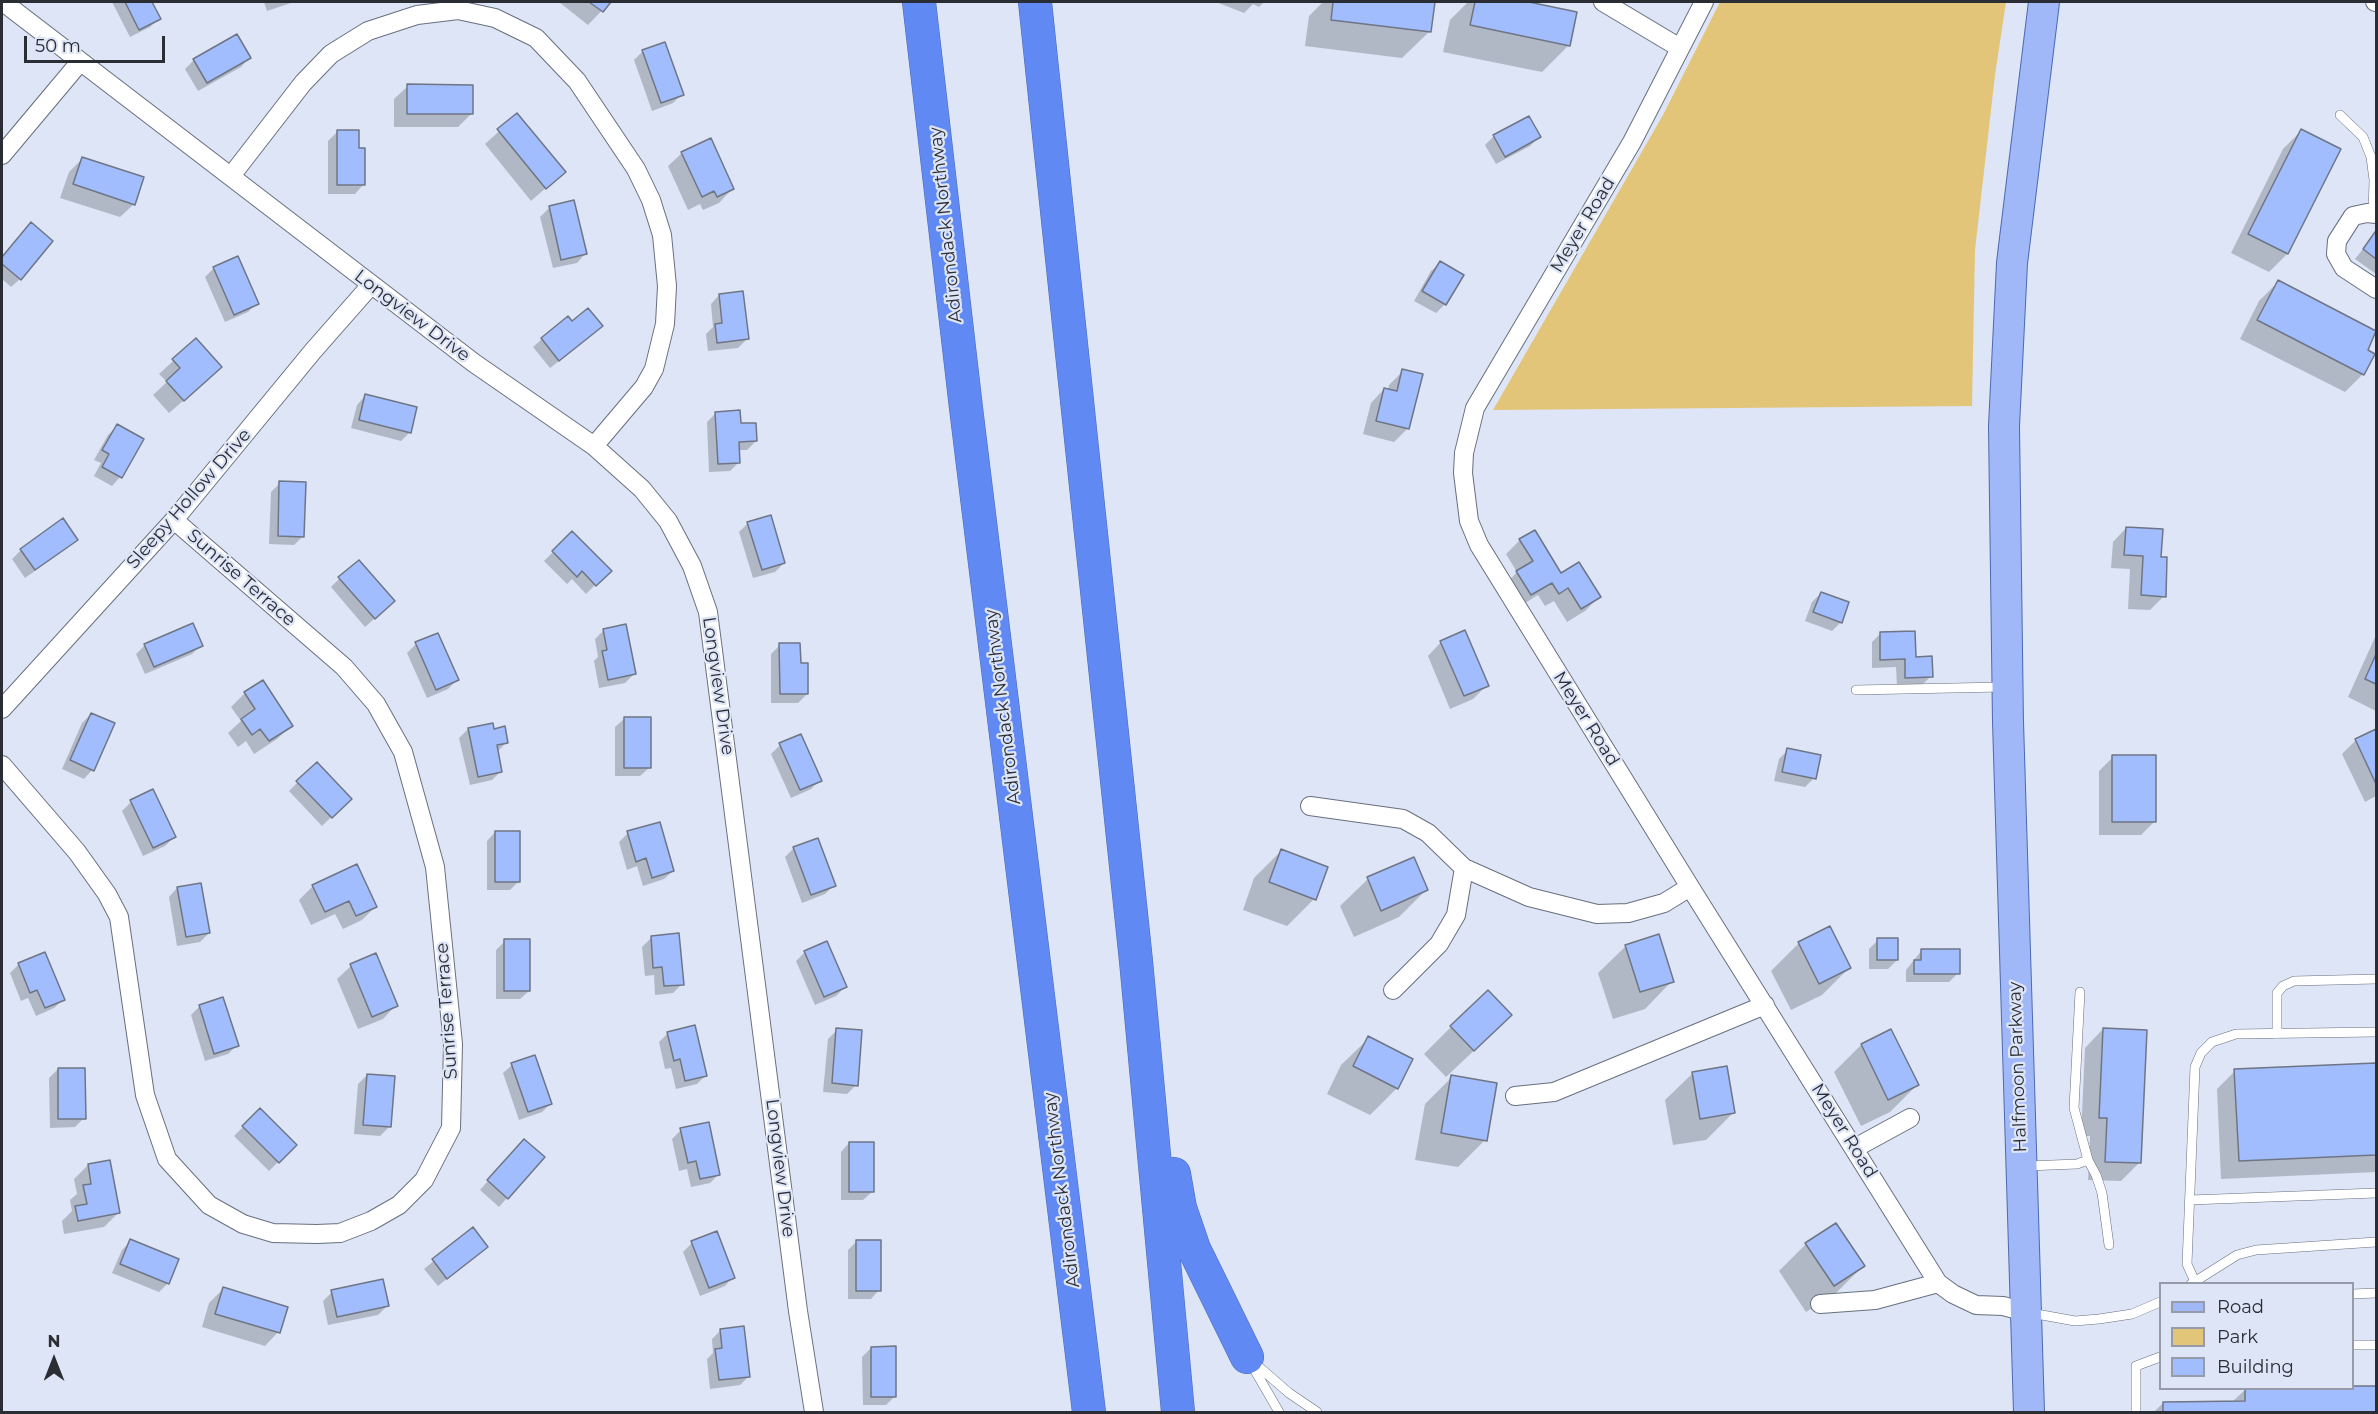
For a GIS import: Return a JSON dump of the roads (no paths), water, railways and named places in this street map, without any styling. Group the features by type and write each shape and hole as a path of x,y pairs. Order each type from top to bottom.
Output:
{"highway":[{"name":"Adirondack Northway","path":"919,2 1089,1413"},
{"path":"1035,2 1136,961 1178,1413"},
{"path":"1136,961 1180,1208 1194,1249 1247,1358"}],"main road":[{"name":"Halfmoon Parkway","path":"2028,1413 2008,722 2004,426 2012,263 2044,2"}],"street":[{"name":"Longview Drive","path":"3,2 474,363 594,446 642,489 668,521 692,567 708,612 798,1311 814,1413"},
{"path":"1603,2 1680,48"},
{"name":"Meyer Road","path":"1704,2 1632,142 1475,408 1464,453 1463,473 1469,521 1479,545 1938,1283 1953,1294 1976,1305 2003,1306 2026,1312"},
{"path":"231,176 303,83 331,54 368,32 417,15 458,10 495,18 536,38 577,81 636,169 651,200 662,235 667,286 665,324 654,369 644,387 594,446"},
{"path":"2,154 80,62"},
{"path":"2375,214 2353,216 2337,241 2336,254 2344,268 2376,289"},
{"name":"Sleepy Hollow Drive","path":"2,709 174,520 313,351 371,285"},
{"name":"Sunrise Terrace","path":"2,765 77,852 107,894 119,917 145,1095 167,1159 209,1205 243,1224 273,1233 340,1233 370,1221 399,1205 424,1180 451,1128 453,1044 435,867 403,752 376,704 344,667 174,520"},
{"path":"1310,806 1403,819 1428,833 1464,868 1529,897 1597,914 1628,913 1664,903 1690,887"},
{"path":"1393,990 1439,944 1456,915 1464,868"},
{"path":"1515,1096 1554,1092 1766,1005"},
{"path":"1854,1148 1910,1118"},
{"path":"1820,1304 1875,1300 1938,1283"}],"lane":[{"path":"2340,116 2363,137 2371,157 2375,214"},
{"path":"1856,690 2008,687"},
{"path":"2277,1034 2277,993 2283,986 2294,981 2376,979"},
{"path":"2080,992 2074,1108 2088,1160 2102,1193 2109,1245"},
{"path":"2194,1282 2187,1264 2195,1067 2201,1053 2212,1042 2236,1034 2376,1032"},
{"path":"2022,1166 2077,1164 2088,1160"},
{"path":"2190,1200 2376,1193"},
{"path":"2196,1282 2237,1255 2256,1250 2376,1242"},
{"path":"2354,1294 2376,1293"},
{"path":"2026,1312 2047,1318 2075,1321 2132,1314 2159,1302"},
{"path":"2354,1345 2376,1345"},
{"path":"1247,1358 1279,1413"},
{"path":"1247,1358 1317,1413"},
{"path":"2136,1413 2136,1366 2159,1358"}]}
